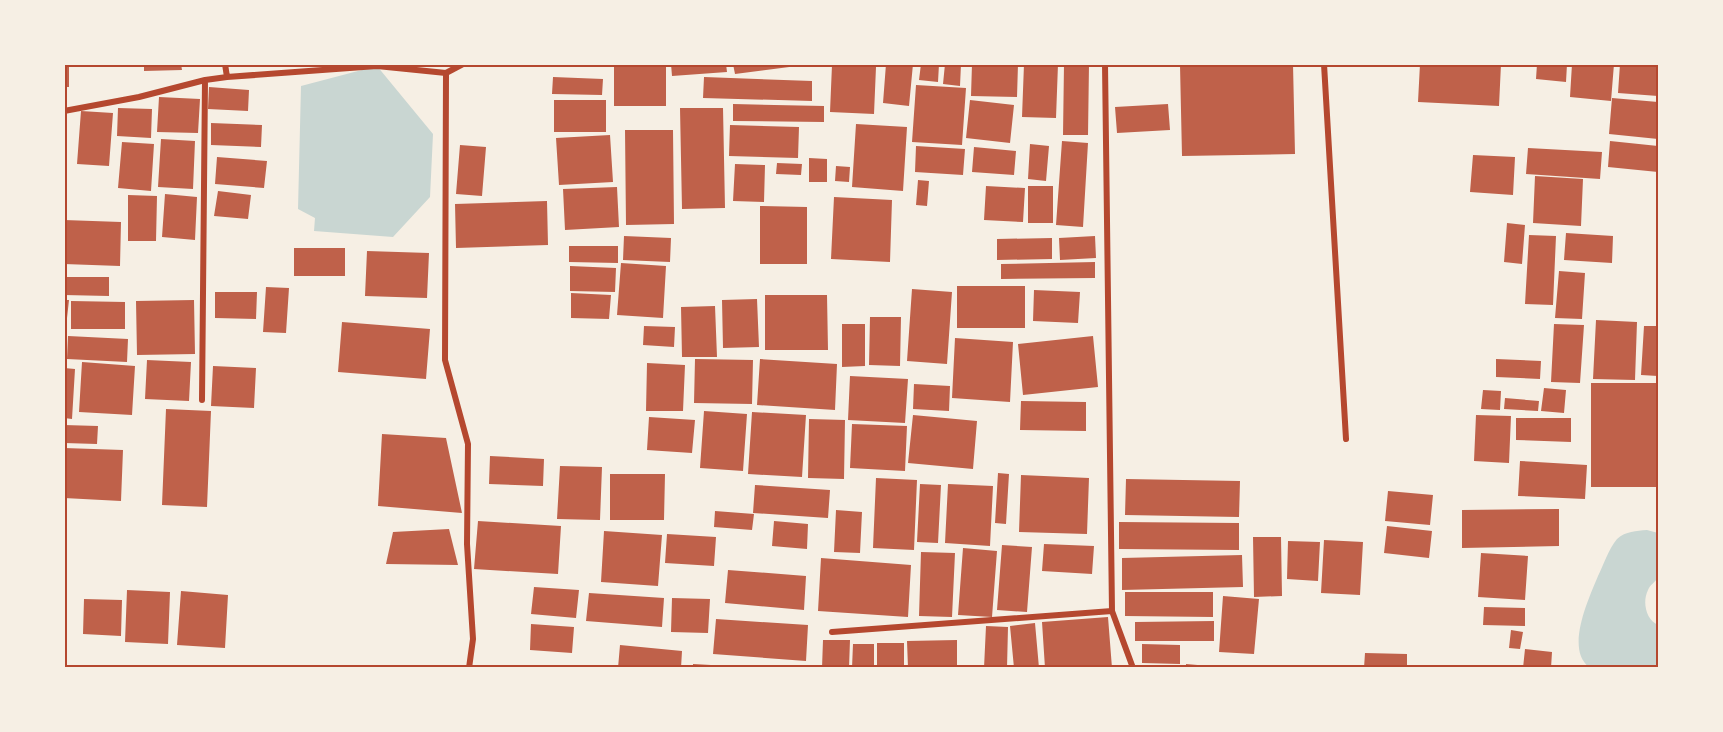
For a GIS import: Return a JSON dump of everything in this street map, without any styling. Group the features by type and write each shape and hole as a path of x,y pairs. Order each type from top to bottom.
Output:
{"street":[{"path":"225,64 226,77"},
{"path":"64,111 226,77 377,66 446,73 463,64"},
{"path":"1105,64 1112,611 1132,668"},
{"path":"1324,64 1346,439"},
{"path":"446,73 445,360 468,444 467,544 472,639 469,668"},
{"path":"202,400 205,80"},
{"path":"832,632 1112,611"}],"shaded area":[{"path":"377,66 433,134 430,197 393,237 314,231 315,218 298,209 301,86"},
{"path":"1647,530 1658,533 1658,578 1649,588 1645,600 1648,615 1658,625 1658,667 1589,667 1582,659 1579,636 1585,610 1598,576 1609,552 1620,536"}],"building":[{"path":"64,64 69,64 69,87 64,87"},
{"path":"144,64 181,64 182,70 144,71"},
{"path":"614,64 666,64 666,106 614,106"},
{"path":"671,64 726,64 727,72 672,76"},
{"path":"733,64 797,64 797,66 735,74"},
{"path":"886,64 913,64 909,106 883,103"},
{"path":"921,64 939,64 938,82 919,80"},
{"path":"945,64 961,64 960,86 943,84"},
{"path":"972,64 1018,64 1017,97 971,96"},
{"path":"1024,64 1058,64 1056,118 1022,117"},
{"path":"1064,64 1089,64 1088,135 1063,135"},
{"path":"1293,64 1295,154 1182,156 1180,65"},
{"path":"1420,64 1501,64 1499,106 1418,102"},
{"path":"1537,64 1567,64 1566,82 1536,79"},
{"path":"1572,64 1614,64 1611,101 1570,97"},
{"path":"1620,64 1658,64 1658,96 1618,93"},
{"path":"832,65 876,67 874,114 830,112"},
{"path":"553,77 603,79 602,95 552,94"},
{"path":"704,77 812,81 812,101 703,98"},
{"path":"916,85 966,88 962,145 912,142"},
{"path":"209,87 249,90 248,111 208,109"},
{"path":"159,97 200,99 198,133 157,132"},
{"path":"1612,98 1658,102 1658,139 1609,134"},
{"path":"554,100 606,100 606,132 554,132"},
{"path":"970,100 1014,105 1010,143 966,138"},
{"path":"733,104 824,106 824,122 733,121"},
{"path":"1168,104 1170,130 1117,133 1115,107"},
{"path":"118,108 152,109 151,138 117,136"},
{"path":"680,108 723,108 725,208 682,209"},
{"path":"81,111 113,113 109,166 77,164"},
{"path":"211,123 262,125 261,147 211,145"},
{"path":"856,124 907,127 903,191 852,187"},
{"path":"730,125 799,127 798,158 729,156"},
{"path":"625,130 673,130 674,224 626,225"},
{"path":"610,135 613,182 559,185 556,138"},
{"path":"161,139 195,141 193,189 158,187"},
{"path":"1062,141 1088,143 1083,227 1056,225"},
{"path":"1610,141 1658,146 1658,172 1608,167"},
{"path":"122,142 154,144 151,191 118,188"},
{"path":"1030,144 1049,146 1046,181 1028,179"},
{"path":"460,145 486,147 482,196 456,194"},
{"path":"916,146 965,149 963,175 915,172"},
{"path":"974,147 1016,151 1014,175 972,172"},
{"path":"1528,148 1602,152 1600,179 1526,174"},
{"path":"1473,155 1515,157 1513,195 1470,192"},
{"path":"217,157 267,161 264,188 215,184"},
{"path":"809,158 827,159 827,182 809,182"},
{"path":"777,163 802,164 801,175 776,174"},
{"path":"735,164 765,165 764,202 733,201"},
{"path":"836,166 850,167 849,182 835,181"},
{"path":"1535,176 1583,179 1581,226 1533,223"},
{"path":"918,180 929,181 927,206 916,205"},
{"path":"986,186 1025,188 1023,222 984,220"},
{"path":"1028,186 1053,186 1053,223 1028,223"},
{"path":"617,187 619,227 565,230 563,189"},
{"path":"218,191 251,195 248,219 214,216"},
{"path":"165,194 197,197 195,240 162,237"},
{"path":"128,195 157,196 156,241 128,241"},
{"path":"834,197 892,200 890,262 831,259"},
{"path":"547,201 548,245 456,248 455,204"},
{"path":"760,206 807,207 807,264 760,264"},
{"path":"64,220 121,222 120,266 64,264"},
{"path":"1507,223 1525,225 1522,264 1504,262"},
{"path":"1566,233 1613,236 1612,263 1564,260"},
{"path":"1529,235 1556,236 1553,305 1525,304"},
{"path":"624,236 671,238 670,262 623,260"},
{"path":"1095,236 1096,258 1060,260 1059,238"},
{"path":"1052,238 1052,259 997,260 997,239"},
{"path":"569,246 618,246 618,263 569,262"},
{"path":"294,248 345,248 345,276 294,276"},
{"path":"367,251 429,253 427,298 365,296"},
{"path":"1095,262 1095,278 1001,279 1001,264"},
{"path":"621,263 666,266 663,318 617,315"},
{"path":"570,266 616,268 615,292 570,291"},
{"path":"1559,271 1585,273 1582,319 1555,318"},
{"path":"64,277 109,277 109,296 64,295"},
{"path":"957,286 1025,286 1025,328 957,328"},
{"path":"266,287 289,288 286,333 263,332"},
{"path":"912,289 952,292 947,364 907,361"},
{"path":"1034,290 1080,292 1078,323 1033,321"},
{"path":"215,292 257,292 256,319 215,318"},
{"path":"571,293 611,295 609,319 571,318"},
{"path":"765,295 827,295 828,350 765,350"},
{"path":"757,299 759,347 723,348 722,300"},
{"path":"64,300 69,300 66,327 64,327"},
{"path":"194,300 195,354 137,355 136,301"},
{"path":"71,301 125,302 125,329 71,329"},
{"path":"715,306 717,357 682,357 681,307"},
{"path":"870,317 901,317 900,366 869,365"},
{"path":"1596,320 1637,322 1635,380 1593,379"},
{"path":"342,322 430,329 426,379 338,372"},
{"path":"842,324 865,324 865,366 842,367"},
{"path":"1554,324 1584,325 1580,383 1551,382"},
{"path":"644,326 675,327 674,347 643,345"},
{"path":"1644,326 1658,326 1658,376 1641,375"},
{"path":"68,336 128,339 127,362 67,359"},
{"path":"1093,336 1098,387 1023,395 1018,344"},
{"path":"955,338 1013,342 1010,402 952,398"},
{"path":"695,359 753,360 752,404 694,403"},
{"path":"760,359 837,364 835,410 757,405"},
{"path":"1496,359 1541,361 1540,379 1496,377"},
{"path":"147,360 191,362 189,401 145,399"},
{"path":"82,362 135,366 132,415 79,412"},
{"path":"647,363 685,365 683,411 646,411"},
{"path":"213,366 256,368 254,408 211,406"},
{"path":"64,368 75,369 72,419 64,418"},
{"path":"850,376 908,379 905,423 848,420"},
{"path":"1591,383 1658,383 1658,487 1591,487"},
{"path":"914,384 950,386 949,411 913,409"},
{"path":"1544,388 1566,390 1564,413 1541,411"},
{"path":"1483,390 1501,391 1500,410 1481,409"},
{"path":"1505,398 1539,401 1538,411 1504,409"},
{"path":"1021,401 1086,402 1086,431 1020,430"},
{"path":"166,409 211,411 207,507 162,505"},
{"path":"704,411 747,414 743,471 700,468"},
{"path":"752,412 806,415 802,477 748,474"},
{"path":"913,415 977,421 973,469 908,463"},
{"path":"1476,415 1511,416 1509,463 1474,461"},
{"path":"649,417 695,420 692,453 647,450"},
{"path":"1516,418 1571,418 1571,442 1516,440"},
{"path":"809,419 845,420 844,479 808,478"},
{"path":"852,424 907,426 905,471 850,468"},
{"path":"64,425 98,426 97,444 64,443"},
{"path":"382,434 446,438 462,513 378,506"},
{"path":"64,448 123,450 121,501 64,498"},
{"path":"490,456 544,459 543,486 489,484"},
{"path":"1520,461 1587,465 1585,499 1518,496"},
{"path":"560,466 602,467 600,520 557,519"},
{"path":"998,473 1009,474 1006,524 995,523"},
{"path":"610,474 665,474 664,520 610,520"},
{"path":"1021,475 1089,478 1087,534 1019,532"},
{"path":"876,478 917,480 914,550 873,548"},
{"path":"1126,479 1240,481 1239,517 1125,515"},
{"path":"920,484 941,485 938,543 917,542"},
{"path":"948,484 993,486 990,546 945,543"},
{"path":"755,485 830,490 828,518 753,513"},
{"path":"1388,491 1433,495 1430,525 1385,521"},
{"path":"1559,509 1559,546 1462,548 1462,510"},
{"path":"836,510 862,512 860,553 834,552"},
{"path":"715,511 754,514 752,530 714,527"},
{"path":"478,521 561,526 558,574 474,569"},
{"path":"774,521 808,524 807,549 772,546"},
{"path":"1119,522 1239,523 1239,550 1119,549"},
{"path":"1387,526 1432,531 1429,558 1384,553"},
{"path":"449,529 458,565 386,564 393,532"},
{"path":"604,531 662,535 658,586 601,582"},
{"path":"667,534 716,537 714,566 665,563"},
{"path":"1253,537 1281,537 1282,596 1254,597"},
{"path":"1324,540 1363,542 1360,595 1321,593"},
{"path":"1288,541 1320,542 1318,581 1287,579"},
{"path":"1044,544 1094,546 1092,574 1042,571"},
{"path":"1002,545 1032,547 1027,612 997,610"},
{"path":"963,548 997,551 992,617 958,615"},
{"path":"921,552 955,553 952,617 919,616"},
{"path":"1481,553 1528,556 1525,600 1478,597"},
{"path":"1242,555 1243,587 1122,590 1122,558"},
{"path":"821,558 911,565 908,617 818,611"},
{"path":"728,570 806,576 804,610 725,603"},
{"path":"534,587 579,590 576,618 531,614"},
{"path":"127,590 170,592 168,644 125,642"},
{"path":"181,591 228,595 225,648 177,645"},
{"path":"1125,592 1213,592 1213,617 1125,616"},
{"path":"589,593 664,598 662,627 586,621"},
{"path":"1223,596 1259,599 1254,654 1219,652"},
{"path":"672,598 710,599 708,633 671,632"},
{"path":"84,599 122,600 121,636 83,634"},
{"path":"1484,607 1525,608 1525,626 1483,625"},
{"path":"1108,617 1112,668 1045,668 1042,622"},
{"path":"716,619 808,625 806,661 713,654"},
{"path":"1214,621 1214,641 1135,641 1135,622"},
{"path":"1035,623 1039,668 1014,668 1010,626"},
{"path":"531,624 574,627 572,653 530,650"},
{"path":"986,626 1008,627 1007,668 984,668"},
{"path":"1511,630 1523,632 1520,649 1509,648"},
{"path":"823,640 850,640 849,668 822,668"},
{"path":"957,640 957,668 908,668 907,641"},
{"path":"877,643 904,643 904,668 877,668"},
{"path":"853,644 874,644 874,668 852,668"},
{"path":"1142,644 1180,645 1180,664 1142,663"},
{"path":"620,645 682,651 681,668 618,668"},
{"path":"1525,649 1552,652 1551,668 1523,668"},
{"path":"1365,653 1407,654 1407,668 1364,668"},
{"path":"693,664 729,666 728,668 693,668"},
{"path":"1186,664 1209,666 1208,668 1186,668"}]}
